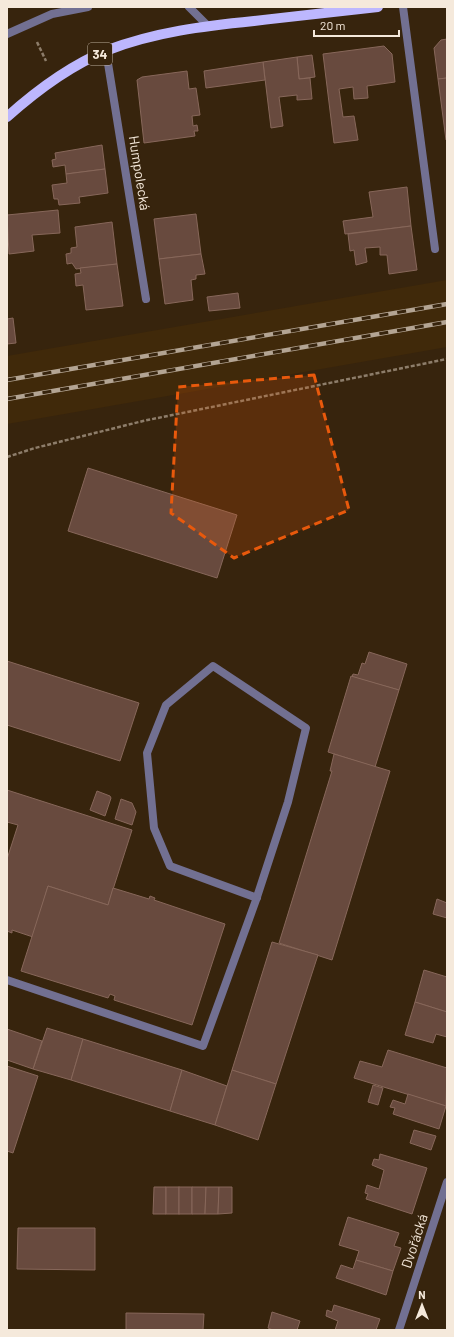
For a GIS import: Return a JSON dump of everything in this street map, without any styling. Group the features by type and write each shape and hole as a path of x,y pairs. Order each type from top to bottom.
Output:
{"main road":[{"name":"34","path":"7,117 54,80 106,51 134,41 164,33 208,26 378,7"}],"street":[{"path":"7,34 51,11 88,7"},
{"path":"189,7 208,26"},
{"path":"403,7 435,249"},
{"name":"Humpolecká","path":"106,51 146,300"},
{"path":"7,980 203,1046 257,898 288,802 306,728 212,666 166,705 147,753 154,828 170,866 257,898"},
{"name":"Dvořácká","path":"399,1330 447,1182"}],"path":[{"path":"35,37 54,80"},
{"path":"7,457 35,448 143,421 447,359"}],"highlighted area":[{"path":"314,375 349,510 234,558 171,513 178,387"}],"shaded area":[{"path":"447,280 447,347 7,424 7,356"}],"building":[{"path":"447,39 447,78 438,79 434,48 441,40"},
{"path":"384,46 392,54 395,82 367,86 368,98 354,99 353,87 339,89 343,117 354,116 358,140 334,143 323,54"},
{"path":"312,55 315,77 299,79 297,57"},
{"path":"297,57 299,79 310,78 312,99 297,100 297,95 279,97 283,126 271,128 263,62"},
{"path":"263,62 265,80 206,88 204,71"},
{"path":"187,71 189,89 196,88 200,115 192,116 193,126 197,125 198,131 194,131 195,136 144,143 137,80 142,77"},
{"path":"447,78 447,140 446,140 438,79"},
{"path":"102,145 105,169 66,174 65,165 53,167 52,160 56,159 55,153"},
{"path":"105,169 108,193 79,197 80,203 59,205 58,199 54,199 52,185 67,183 66,174"},
{"path":"407,187 411,226 345,234 343,221 373,217 369,192"},
{"path":"58,210 60,233 32,235 34,251 9,254 7,215"},
{"path":"196,214 201,254 159,259 154,219"},
{"path":"112,222 117,264 76,269 72,263 67,264 66,254 71,253 71,248 77,247 75,227"},
{"path":"411,226 417,270 389,274 387,255 380,255 380,247 365,248 367,262 356,265 354,250 350,251 348,234"},
{"path":"201,254 205,274 196,275 196,279 191,280 193,300 165,304 159,259"},
{"path":"117,264 123,306 86,310 83,285 76,286 75,274 81,273 80,268"},
{"path":"238,293 240,308 209,311 207,297"},
{"path":"13,318 16,343 7,344 7,319"},
{"path":"88,468 237,515 217,578 68,531"},
{"path":"369,652 407,664 399,690 352,677 353,674 358,675 362,663 365,664"},
{"path":"7,661 139,703 120,761 7,725"},
{"path":"351,676 399,690 375,767 328,752"},
{"path":"334,754 390,771 332,960 279,943 332,771 330,771"},
{"path":"7,790 132,830 108,905 48,886 33,937 12,930 12,933 7,931 7,859 18,825 7,822"},
{"path":"97,791 110,796 111,798 105,816 90,810"},
{"path":"121,799 132,803 136,812 132,825 115,819"},
{"path":"48,886 108,905 113,888 149,899 150,896 155,898 154,900 225,924 192,1025 114,1000 115,996 110,994 108,998 21,971"},
{"path":"437,899 447,903 447,918 433,914"},
{"path":"272,942 318,955 276,1084 232,1070"},
{"path":"424,970 447,977 447,1012 415,1002"},
{"path":"415,1002 447,1012 447,1037 436,1034 433,1043 405,1035"},
{"path":"47,1028 83,1039 71,1080 33,1069"},
{"path":"7,1029 42,1041 33,1069 7,1060"},
{"path":"83,1039 182,1070 170,1111 71,1080"},
{"path":"388,1050 447,1068 446,1106 354,1078 360,1061 382,1067"},
{"path":"7,1066 38,1076 13,1153 7,1151"},
{"path":"182,1070 227,1086 215,1125 170,1111"},
{"path":"232,1070 276,1084 258,1140 215,1125"},
{"path":"373,1085 383,1088 378,1105 368,1102"},
{"path":"408,1094 446,1106 439,1129 393,1114 395,1108 390,1107 393,1100 405,1104"},
{"path":"414,1130 436,1136 431,1150 410,1143"},
{"path":"380,1154 427,1168 412,1214 366,1199 368,1194 365,1193 367,1185 379,1189 384,1170 372,1165 374,1159 379,1160"},
{"path":"154,1187 166,1187 166,1214 153,1214"},
{"path":"166,1187 179,1187 179,1214 166,1214"},
{"path":"179,1187 192,1187 192,1214 179,1214"},
{"path":"192,1187 206,1187 205,1214 192,1214"},
{"path":"206,1187 219,1187 218,1214 205,1214"},
{"path":"219,1187 232,1187 232,1213 218,1214"},
{"path":"348,1217 399,1233 394,1246 401,1248 393,1271 356,1260 359,1251 339,1245"},
{"path":"18,1228 95,1228 95,1270 17,1269"},
{"path":"356,1260 393,1271 386,1295 336,1278 341,1265 353,1269"},
{"path":"334,1305 380,1319 376,1330 335,1330 338,1321 326,1316 327,1310 332,1312"},
{"path":"272,1312 300,1321 297,1330 273,1330 268,1328"},
{"path":"126,1313 204,1314 203,1330 126,1330"}],"railway":[{"path":"7,380 447,304"},
{"path":"7,399 447,322"}]}
